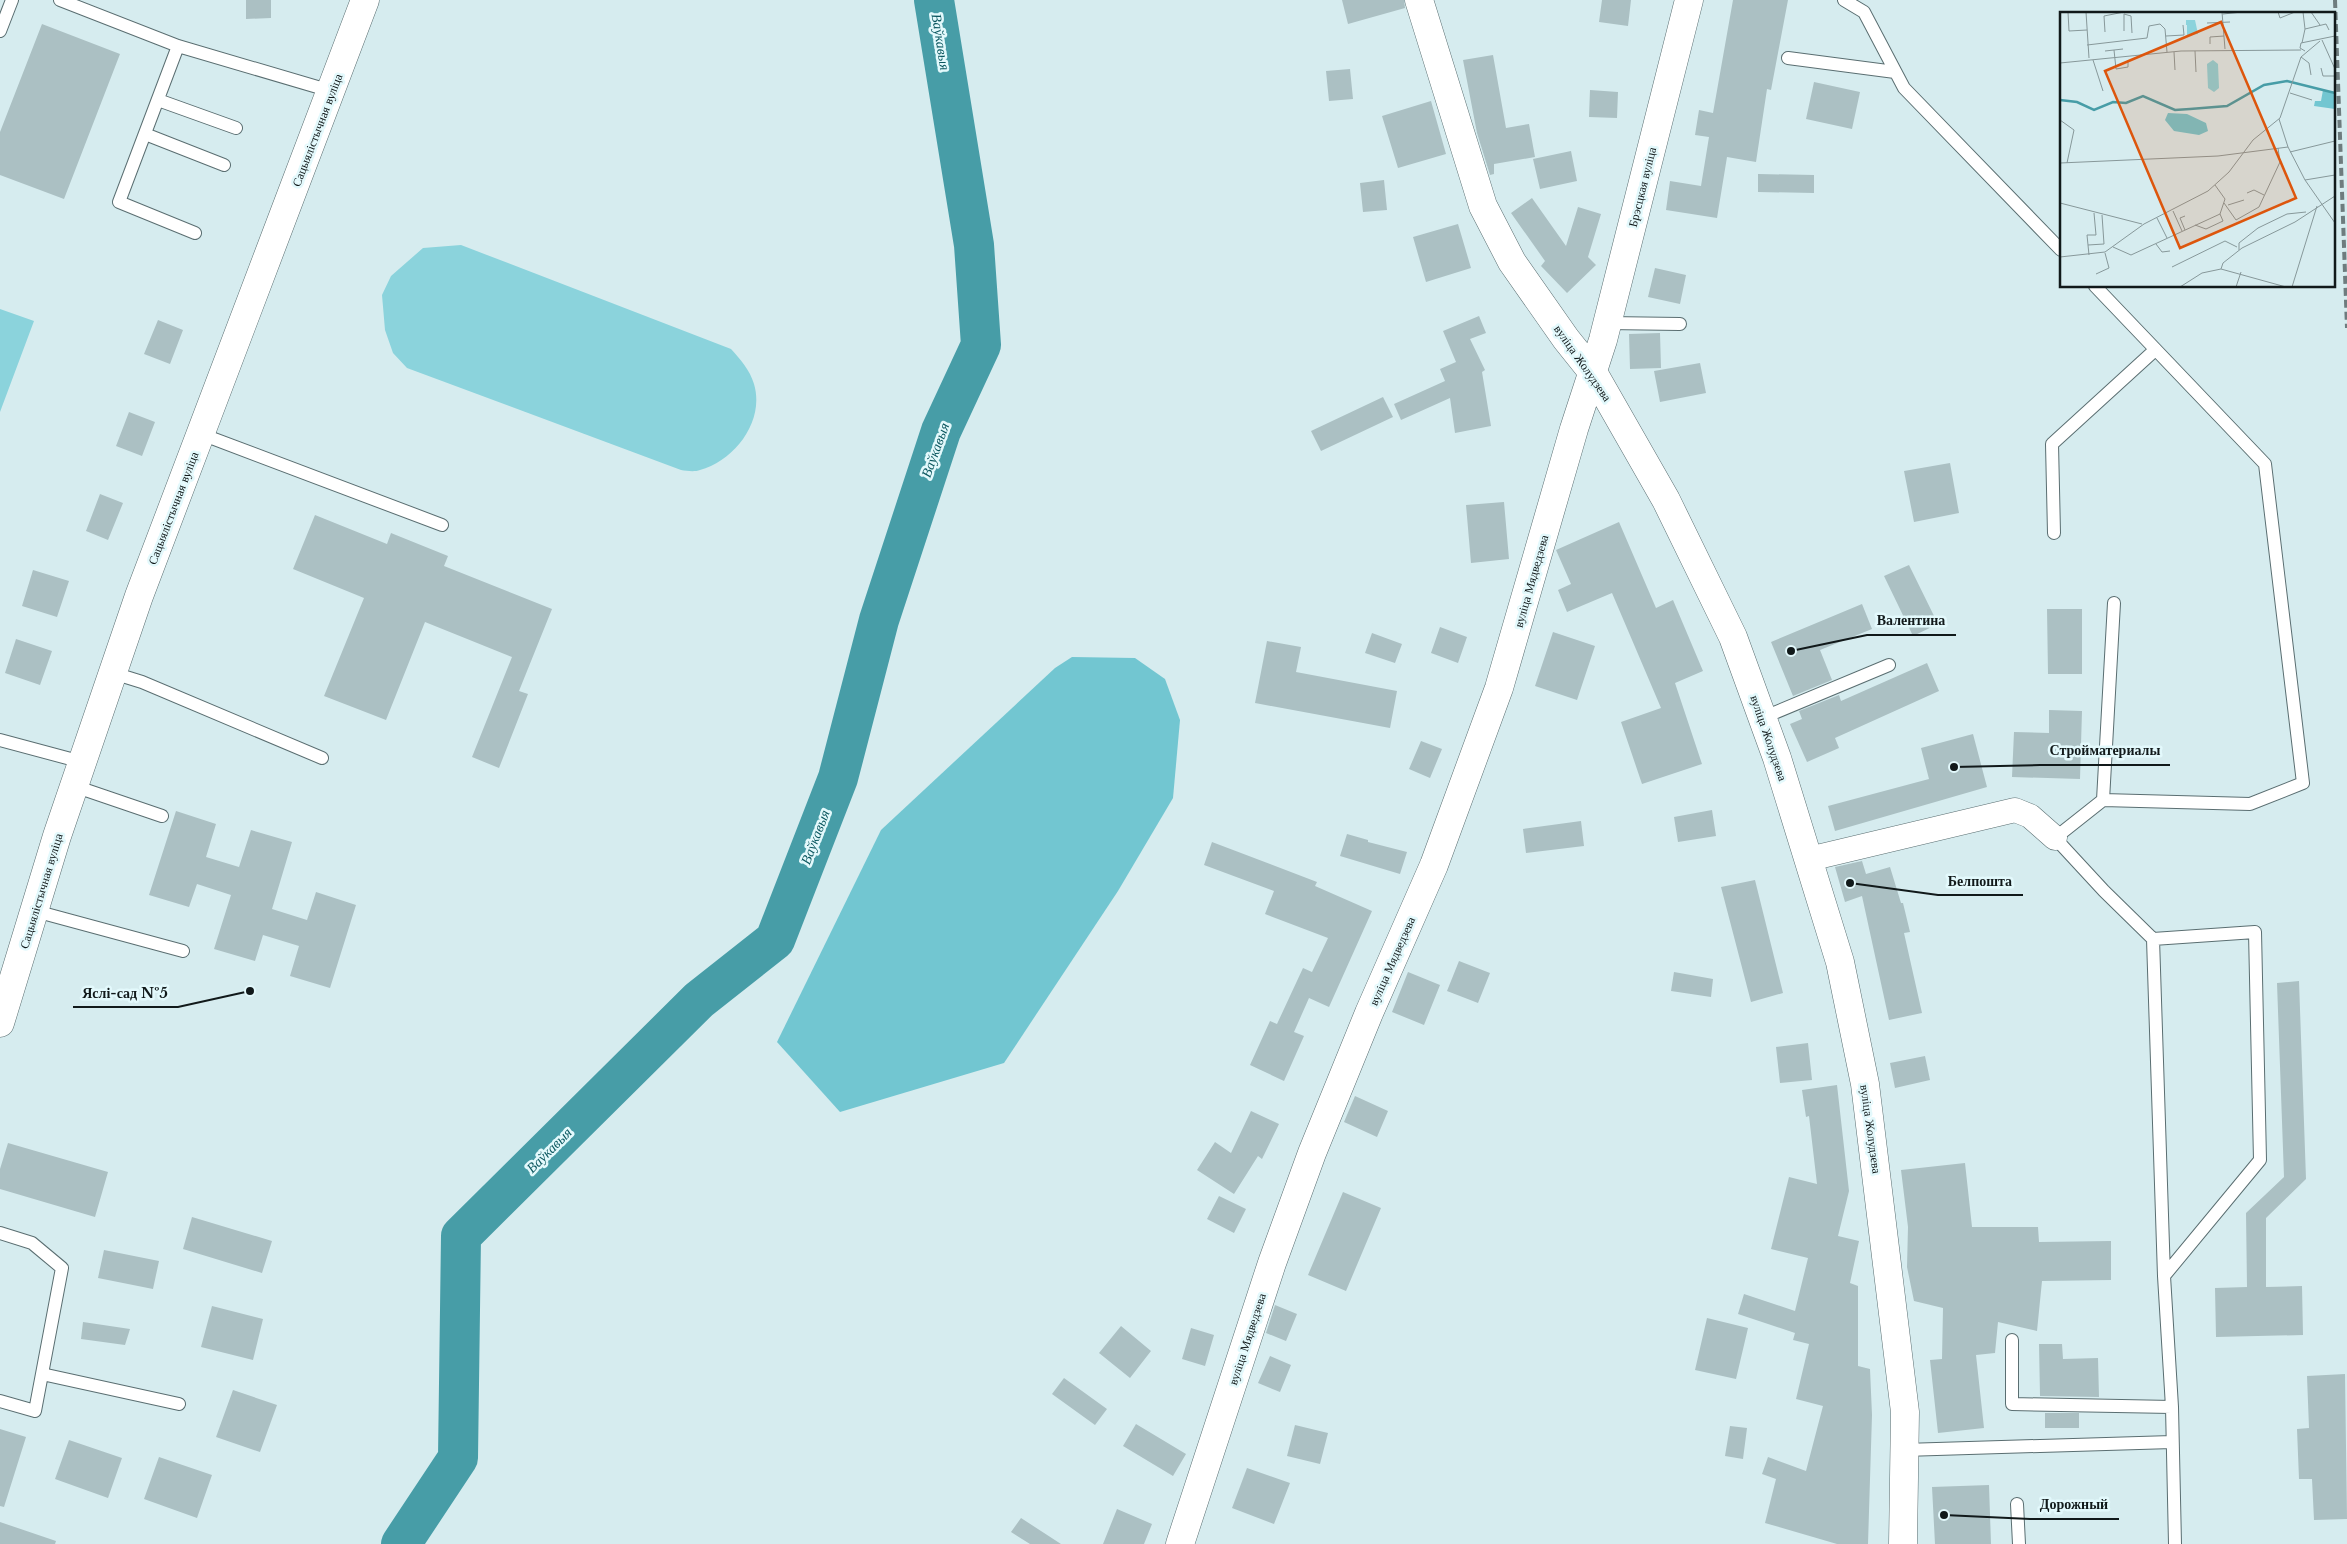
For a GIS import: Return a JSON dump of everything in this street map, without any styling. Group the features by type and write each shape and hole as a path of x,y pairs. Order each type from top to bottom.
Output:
{"street":[{"name":"Сацыялістычная вуліца","path":"0,1023 78,774 139,596 365,0"},
{"name":"вуліца Жолудзева","path":"1419,0 1483,206 1512,262 1566,339 1594,374 1671,508 1733,637 1809,859 1840,962 1865,1084 1905,1412 1903,1544"},
{"name":"Брэсцкая вуліца","path":"1594,374 1688,0"},
{"name":"вуліца Мядведзева","path":"1180,1544 1272,1263 1312,1153 1369,1013 1434,865 1500,688 1574,429 1594,374"},
{"path":"1809,859 2015,810 2030,816 2055,838"}],"lane":[{"path":"0,31 12,0"},
{"path":"60,0 178,46 331,91"},
{"path":"1844,0 1864,12 1904,88 2060,249"},
{"path":"178,46 120,202 195,233"},
{"path":"1788,58 1895,72"},
{"path":"158,100 236,128"},
{"path":"145,134 224,165"},
{"path":"2097,288 2265,464 2303,783 2250,804 2103,800 2055,838 2104,891 2153,939 2164,1276 2172,1408 2175,1544"},
{"path":"1608,323 1680,324"},
{"path":"2054,533 2052,444 2155,350"},
{"path":"201,434 442,524"},
{"path":"2103,800 2114,603"},
{"path":"1762,718 1888,665"},
{"path":"113,673 142,682 322,758"},
{"path":"0,740 78,774 162,816"},
{"path":"35,911 183,951"},
{"path":"2153,939 2255,932 2260,1160 2164,1276"},
{"path":"0,1234 32,1242 62,1268 35,1412 0,1401"},
{"path":"2012,1340 2012,1404 2172,1408"},
{"path":"42,1374 179,1404"},
{"path":"1904,1450 2172,1442"},
{"path":"2017,1504 2019,1544"}],"shaded area":[{"path":"461,245 731,349 750,374 754,384 755,412 751,425 744,437 725,458 713,465 696,471 681,470 407,368 393,353 385,330 382,295 391,276 423,248"},
{"path":"0,309 34,321 0,412"},
{"path":"1072,657 1135,658 1165,679 1180,720 1173,798 1118,891 1004,1063 840,1112 777,1042 881,830 1055,668"}],"building":[{"path":"246,0 271,0 271,18 246,19"},
{"path":"1342,0 1404,0 1405,8 1348,24"},
{"path":"1602,0 1631,0 1628,26 1599,22"},
{"path":"1733,0 1788,0 1771,90 1767,89 1756,162 1727,157 1717,218 1666,210 1670,181 1701,186 1709,137 1695,135 1699,110 1713,113"},
{"path":"42,24 120,54 64,199 0,175 0,132"},
{"path":"1493,55 1506,128 1529,124 1535,157 1494,164 1494,174 1490,175 1477,133 1463,60"},
{"path":"1350,69 1353,99 1329,101 1326,71"},
{"path":"1814,82 1860,92 1852,129 1806,119"},
{"path":"1590,90 1618,92 1617,118 1589,117"},
{"path":"1431,101 1446,154 1398,168 1382,116"},
{"path":"1571,151 1577,181 1540,189 1533,159"},
{"path":"1758,174 1814,175 1814,193 1758,192"},
{"path":"1384,180 1387,210 1363,212 1360,183"},
{"path":"1532,198 1566,246 1578,207 1601,214 1588,257 1596,265 1567,293 1541,266 1545,261 1511,213"},
{"path":"1458,224 1471,268 1426,282 1413,237"},
{"path":"1655,268 1686,275 1680,304 1648,297"},
{"path":"1479,316 1486,333 1470,339 1485,370 1482,372 1491,426 1455,433 1450,398 1401,420 1394,404 1445,381 1440,369 1456,362 1443,331"},
{"path":"158,320 183,330 170,364 144,354"},
{"path":"1660,333 1661,368 1630,369 1629,334"},
{"path":"1700,363 1706,393 1660,402 1654,371"},
{"path":"1383,397 1393,417 1321,451 1311,431"},
{"path":"129,412 155,422 142,456 116,446"},
{"path":"1950,463 1959,513 1914,522 1904,471"},
{"path":"100,494 123,503 108,540 86,531"},
{"path":"1504,502 1509,559 1471,563 1466,505"},
{"path":"315,515 387,544 391,533 448,556 444,566 552,609 519,691 528,694 499,768 472,757 512,657 425,622 386,720 324,696 364,598 293,569"},
{"path":"1619,522 1656,608 1673,600 1703,671 1675,683 1702,764 1642,784 1621,722 1661,708 1612,593 1567,612 1558,590 1571,584 1556,550"},
{"path":"1909,565 1938,624 1913,636 1884,576"},
{"path":"33,570 69,581 57,617 22,606"},
{"path":"1862,604 1872,629 1820,650 1832,680 1793,696 1771,642"},
{"path":"2047,609 2082,609 2082,674 2048,674"},
{"path":"1440,627 1467,637 1458,663 1431,653"},
{"path":"1553,632 1595,646 1577,700 1535,686"},
{"path":"1372,633 1402,644 1395,663 1365,653"},
{"path":"16,639 52,651 40,685 5,673"},
{"path":"1267,641 1301,647 1296,672 1397,691 1390,728 1255,703"},
{"path":"1927,663 1939,691 1835,738 1839,748 1807,762 1790,724 1802,719 1799,711 1839,695 1841,701"},
{"path":"2049,710 2082,711 2080,779 2012,777 2014,732 2049,733"},
{"path":"1973,734 1987,787 1835,831 1828,806 1929,779 1921,748"},
{"path":"1421,741 1442,749 1430,778 1409,769"},
{"path":"1712,810 1716,836 1678,842 1674,817"},
{"path":"176,811 216,824 206,857 239,867 251,830 292,842 272,909 307,920 316,892 356,905 330,988 290,976 299,946 263,935 255,961 214,949 231,895 197,884 189,907 149,895"},
{"path":"1581,821 1584,846 1526,853 1523,829"},
{"path":"1347,834 1368,840 1368,842 1407,852 1400,874 1340,856"},
{"path":"1212,842 1317,882 1315,886 1372,911 1329,1007 1309,998 1294,1032 1304,1036 1284,1081 1250,1065 1270,1021 1277,1024 1303,968 1312,972 1328,938 1265,914 1274,891 1204,865"},
{"path":"1862,861 1866,874 1890,867 1901,903 1903,903 1910,932 1904,933 1922,1013 1889,1020 1862,896 1845,902 1835,867"},
{"path":"1755,880 1783,993 1751,1002 1721,887"},
{"path":"1459,961 1490,973 1478,1003 1447,991"},
{"path":"1408,972 1440,985 1424,1025 1392,1012"},
{"path":"1674,972 1713,979 1711,997 1671,991"},
{"path":"2299,981 2306,1179 2266,1218 2266,1287 2302,1286 2303,1335 2216,1337 2215,1288 2247,1287 2246,1213 2284,1177 2277,983"},
{"path":"1808,1043 1812,1080 1780,1083 1776,1047"},
{"path":"1925,1056 1930,1080 1895,1088 1890,1063"},
{"path":"1837,1085 1849,1191 1838,1236 1859,1241 1850,1283 1858,1286 1858,1366 1870,1369 1872,1415 1868,1544 1837,1544 1765,1523 1776,1479 1762,1474 1768,1457 1806,1471 1823,1406 1796,1399 1809,1344 1793,1340 1795,1333 1738,1314 1744,1294 1795,1311 1808,1258 1771,1249 1789,1177 1817,1184 1809,1116 1806,1117 1802,1090"},
{"path":"1355,1096 1388,1111 1377,1137 1344,1122"},
{"path":"1251,1111 1279,1124 1262,1159 1258,1156 1234,1194 1197,1170 1215,1142 1231,1153"},
{"path":"8,1143 108,1172 95,1217 0,1189 0,1169"},
{"path":"1965,1163 1972,1227 2038,1227 2039,1242 2111,1241 2111,1280 2042,1281 2037,1331 1998,1322 1995,1353 1976,1355 1984,1428 1938,1433 1930,1360 1942,1359 1943,1308 1914,1301 1907,1267 1908,1227 1901,1170"},
{"path":"1343,1192 1381,1208 1346,1291 1308,1275"},
{"path":"1219,1196 1246,1209 1234,1233 1207,1219"},
{"path":"192,1217 272,1241 262,1273 183,1249"},
{"path":"104,1250 159,1261 153,1289 98,1278"},
{"path":"1275,1305 1297,1314 1286,1341 1266,1333"},
{"path":"212,1306 263,1319 253,1360 201,1347"},
{"path":"1707,1318 1748,1328 1736,1379 1695,1370"},
{"path":"83,1322 130,1329 125,1345 81,1339"},
{"path":"1121,1326 1151,1351 1130,1378 1099,1353"},
{"path":"1191,1328 1214,1335 1205,1366 1182,1359"},
{"path":"2039,1344 2062,1344 2063,1359 2098,1358 2099,1397 2040,1396"},
{"path":"1270,1356 1291,1365 1280,1392 1258,1383"},
{"path":"2345,1374 2347,1519 2314,1520 2312,1479 2299,1479 2297,1429 2309,1428 2307,1376"},
{"path":"1064,1378 1107,1409 1095,1425 1052,1394"},
{"path":"233,1390 277,1405 260,1452 216,1437"},
{"path":"2045,1413 2079,1413 2079,1428 2045,1428"},
{"path":"1136,1424 1186,1454 1173,1476 1123,1446"},
{"path":"1295,1425 1328,1433 1320,1464 1287,1456"},
{"path":"1730,1426 1747,1428 1743,1459 1725,1456"},
{"path":"0,1429 26,1437 4,1507 0,1506"},
{"path":"69,1440 122,1458 108,1498 55,1479"},
{"path":"159,1457 212,1475 197,1518 144,1499"},
{"path":"1247,1468 1290,1483 1274,1524 1232,1508"},
{"path":"1989,1485 1991,1544 1935,1544 1932,1487"},
{"path":"1117,1509 1152,1524 1144,1544 1103,1544"},
{"path":"1021,1518 1061,1544 1030,1544 1011,1532"},
{"path":"0,1522 56,1541 55,1544 0,1544"}],"waterway":[{"name":"Ваўкавыя","path":"401,1544 458,1458 461,1236 699,1000 775,940 838,778 879,620 941,431 981,345 974,245 934,0"}],"railway":[{"path":"2335,0 2347,328"}],"place":[{"name":"Валентина","path":"1791,651"},
{"name":"Стройматериалы","path":"1954,767"},
{"name":"Белпошта","path":"1850,883"},
{"name":"Яслі-сад №5","path":"250,991"},
{"name":"Дорожный","path":"1944,1515"}]}
